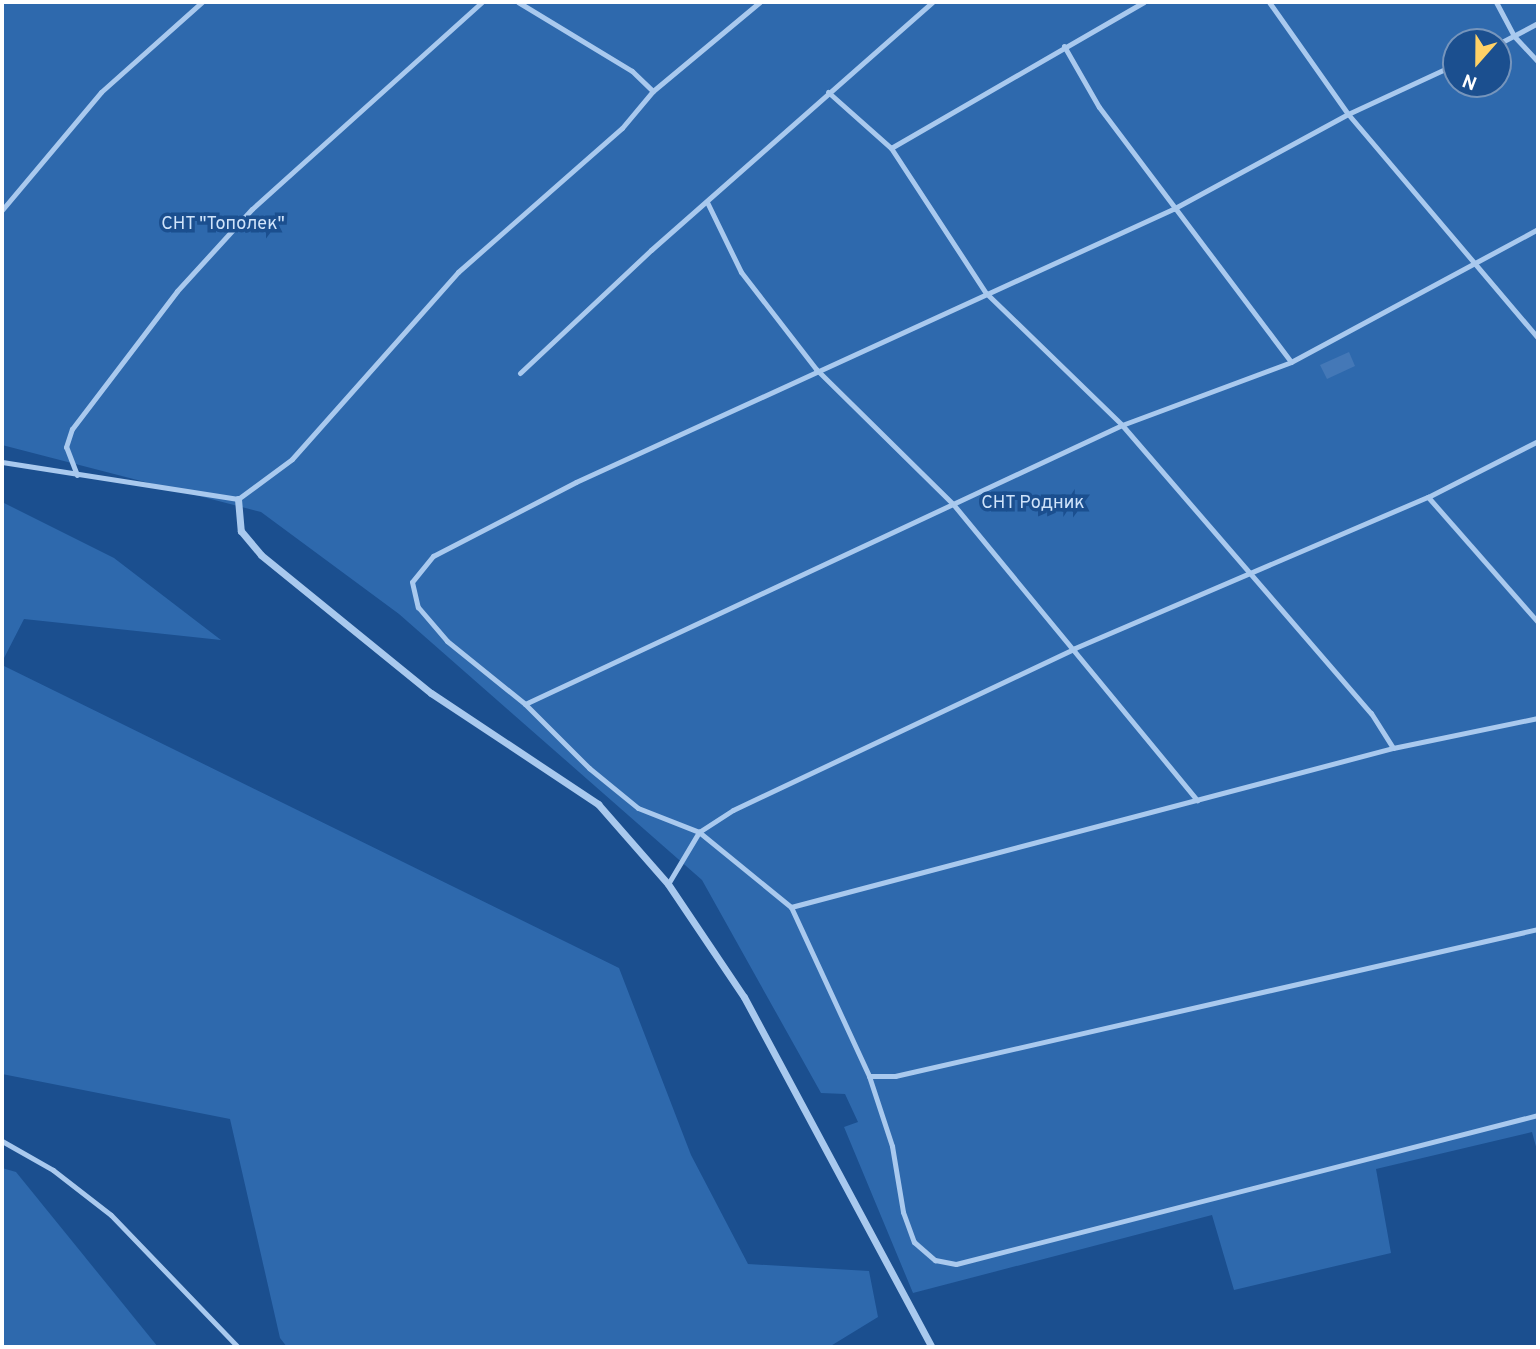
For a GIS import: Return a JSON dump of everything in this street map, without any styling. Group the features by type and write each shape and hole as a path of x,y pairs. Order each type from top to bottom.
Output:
{"street":[{"path":"238,499 241,531 261,555 430,693 598,804 668,884 744,998 932,1347"}],"lane":[{"path":"2,210 102,92 202,2"},
{"path":"77,475 66,447 72,429 177,291 252,209 482,2"},
{"path":"518,2 632,71 653,91"},
{"path":"2,462 238,499 292,459 458,272 622,128 653,91 760,2"},
{"path":"520,373 828,92 932,2"},
{"path":"891,148 1144,2"},
{"path":"1269,2 1348,114 1538,338"},
{"path":"1496,2 1514,36 1538,62"},
{"path":"1514,36 1538,23"},
{"path":"1064,46 1099,107 1173,209 1291,362"},
{"path":"1442,70 1348,114 1173,209 817,369 576,482 433,556 412,582 418,607 447,641 525,704 589,768 638,808 699,832 791,907 869,1076 892,1146 904,1212 914,1242 934,1260 956,1264 1538,1115"},
{"path":"828,92 891,148 986,293 1122,425 1371,713 1393,748"},
{"path":"707,202 741,272 817,369 953,504 1075,648 1197,800"},
{"path":"525,704 1122,425 1291,362 1538,229"},
{"path":"668,884 699,832 733,810 1075,648 1428,497 1538,440"},
{"path":"1428,497 1538,622"},
{"path":"791,907 1393,748 1538,718"},
{"path":"869,1076 895,1076 1538,929"},
{"path":"2,1141 53,1170 111,1215 238,1347"}],"green space":[{"name":"СНТ Родник","path":"2,2 1538,2 1538,1154 1532,1132 1376,1169 1391,1253 1234,1290 1212,1215 913,1293 844,1127 858,1122 845,1094 821,1093 702,880 399,614 261,512 2,445"},
{"path":"2,502 114,558 221,640 24,619 2,662"},
{"path":"2,665 619,968 691,1155 748,1264 869,1271 878,1317 829,1347 287,1347 280,1338 230,1119 2,1074"},
{"path":"2,1168 16,1172 158,1347 2,1347"}],"building":[{"path":"1349,352 1355,366 1327,379 1320,365"}],"park label":[{"name":"СНТ \"Тополек\"","path":"223,225"}]}
